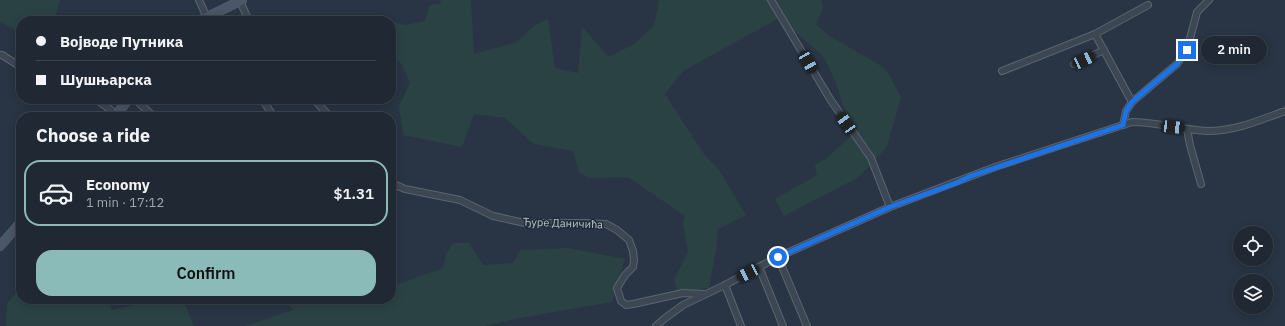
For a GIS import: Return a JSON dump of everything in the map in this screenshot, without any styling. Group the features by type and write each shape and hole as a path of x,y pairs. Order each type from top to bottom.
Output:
{"street":[{"path":"199,0 203,16"},
{"path":"771,0 830,99 871,158 890,207"},
{"path":"1123,125 1126,111 1132,102 1177,64 1187,50 1197,12 1209,0"},
{"path":"212,16 241,1 248,16"},
{"path":"1002,71 1095,34 1148,5"},
{"path":"1095,34 1132,102"},
{"path":"1074,64 1104,50"},
{"path":"2,55 16,64"},
{"path":"102,104 111,112"},
{"path":"118,112 125,104"},
{"path":"140,104 149,112"},
{"path":"318,104 326,112"},
{"path":"656,326 683,305 726,285 778,257 890,207 995,167 1132,122 1150,123 1187,129 1230,129 1247,125 1285,111"},
{"path":"1187,129 1201,184"},
{"name":"Ђуре Даничића","path":"396,185 405,189 460,200 493,216 525,223 606,224 617,230 629,240 634,260 632,267 625,274 617,288 621,301 626,305 683,293 706,294"},
{"path":"1,244 16,228"},
{"path":"778,257 807,326"},
{"path":"759,268 783,326"},
{"path":"726,285 741,326"}],"green space":[{"path":"0,0 60,0 55,16 16,16 16,30 0,22"},
{"path":"441,0 471,0 474,54 517,42 535,25 548,19 555,68 578,73 582,27 609,57 634,44 654,26 659,0 821,0 823,8 816,24 828,35 883,67 889,74 901,98 887,146 872,164 857,178 784,216 775,199 817,175 815,165 827,158 852,135 836,83 824,57 779,18 683,71 665,94 703,153 719,170 746,215 718,229 709,288 678,292 674,280 688,252 683,224 685,216 628,177 588,178 579,172 573,151 534,144 505,118 474,114 462,147 403,135 399,106 410,83 402,65 396,58 396,23 405,25 425,21 430,5 440,4"},
{"path":"453,243 469,243 483,265 513,263 520,250 568,248 625,259 612,302 514,319 485,326 245,326 293,310 288,304 396,304 396,285 443,268 446,254"},
{"path":"16,293 16,304 109,304 112,310 139,304 185,304 194,326 6,326 7,304"}],"route":[{"path":"778,257 890,207 971,176 1123,125 1126,111 1132,102 1177,64 1187,50"}]}
